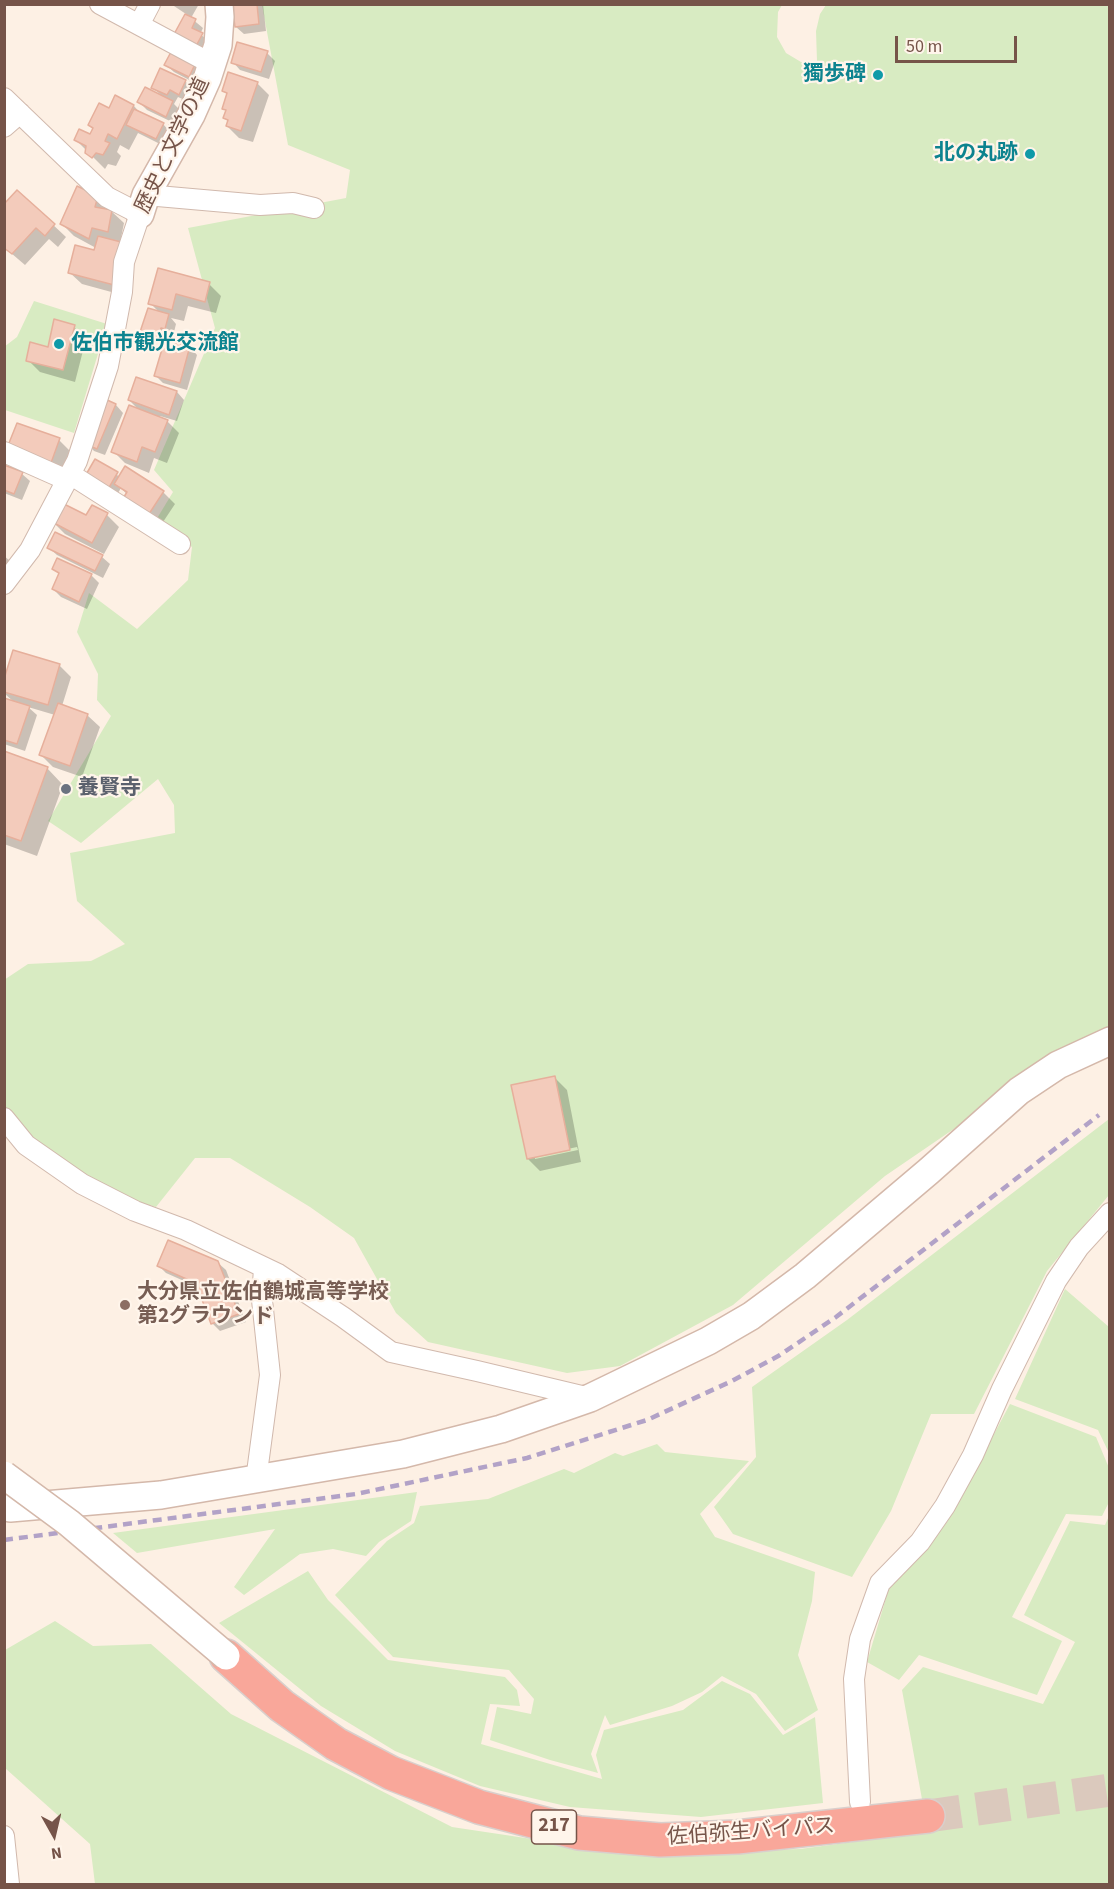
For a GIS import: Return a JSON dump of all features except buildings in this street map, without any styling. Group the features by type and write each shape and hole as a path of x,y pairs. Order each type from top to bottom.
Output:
{"highway":[{"name":"佐伯弥生バイパス","path":"226,1656 282,1706 336,1744 391,1773 479,1808 579,1833 660,1840 737,1837 928,1816"}],"street":[{"path":"100,4 212,64"},
{"path":"139,25 150,4"},
{"name":"歴史と文学の道","path":"4,584 30,550 77,461 108,366 122,292 124,262 143,205 191,115 212,64 218,45 219,4"},
{"path":"4,98 107,196 143,205 293,203 314,208"},
{"path":"4,128 20,113"},
{"path":"4,452 69,477 180,544"},
{"path":"4,1506 10,1508 161,1495 403,1454 501,1429 590,1398 708,1341 751,1316 805,1276 1019,1091 1058,1065 1110,1041"},
{"path":"4,1118 26,1145 82,1184 135,1211 186,1230 278,1274 391,1352 547,1382 590,1398"},
{"path":"860,1802 854,1679 860,1639 880,1583 921,1542 945,1506 973,1455 1002,1389 1056,1281 1079,1246 1110,1213"},
{"path":"256,1480 270,1375 262,1300 264,1268"},
{"path":"4,1475 69,1523 226,1656"},
{"path":"4,1836 9,1884"}],"green space":[{"path":"262,5 782,5 778,12 777,37 786,53 801,62 812,63 817,61 816,31 820,14 826,5 1109,5 1109,1036 1005,1094 885,1176 733,1305 620,1366 567,1373 428,1342 396,1313 354,1238 310,1207 230,1158 195,1158 156,1207 116,1196 37,1146 5,1107 4,980 28,964 91,961 125,944 77,901 70,853 175,833 174,805 158,779 81,843 48,821 111,716 97,700 98,674 77,632 89,593 137,629 188,580 192,547 156,520 173,492 154,470 215,328 188,228 346,198 350,170 288,145"},
{"path":"34,301 107,324 74,433 5,410 4,347 17,337"},
{"path":"1109,1119 1109,1195 1047,1271 974,1414 931,1414 891,1511 852,1577 733,1534 714,1507 756,1457 752,1387 847,1320"},
{"path":"1065,1289 1109,1327 1109,1453 1098,1430 1015,1399"},
{"path":"1010,1404 1096,1437 1109,1468 1109,1502 1102,1516 1066,1514 1012,1617 1062,1641 1037,1695 919,1655 899,1680 867,1662 889,1588 947,1522"},
{"path":"657,1444 665,1452 749,1461 700,1514 715,1537 815,1572 812,1601 798,1655 818,1710 785,1731 756,1694 722,1676 702,1692 672,1706 610,1725 605,1715 591,1754 598,1773 550,1760 490,1740 497,1707 531,1714 534,1699 509,1670 393,1657 335,1595 387,1541 414,1523 420,1506 488,1499 564,1469 574,1473 615,1453 623,1456"},
{"path":"417,1492 411,1521 379,1542 366,1556 333,1549 300,1554 244,1595 234,1587 275,1529 137,1553 113,1533"},
{"path":"1109,1516 1109,1884 95,1884 90,1844 5,1768 5,1650 55,1621 93,1646 151,1644 231,1714 452,1827 632,1854 800,1849 928,1832 902,1690 923,1667 1043,1704 1075,1642 1024,1615 1070,1521 1105,1525"},
{"path":"308,1571 328,1600 388,1660 505,1677 517,1690 520,1706 490,1704 481,1744 602,1779 596,1755 604,1730 683,1710 722,1681 750,1694 783,1735 815,1717 823,1803 701,1817 570,1807 480,1786 395,1751 321,1706 219,1623"}],"tunnel":[{"path":"928,1816 1110,1790"}],"railway":[{"path":"4,1540 356,1494 527,1458 647,1420 732,1381 780,1355 836,1317 1099,1115"}],"place":[{"name":"獨歩碑","path":"878,75"},
{"name":"北の丸跡","path":"1030,154"},
{"name":"佐伯市観光交流館","path":"59,344"},
{"name":"養賢寺","path":"66,789"},
{"name":"大分県立佐伯鶴城高等学校 第2グラウンド","path":"125,1305"}]}
